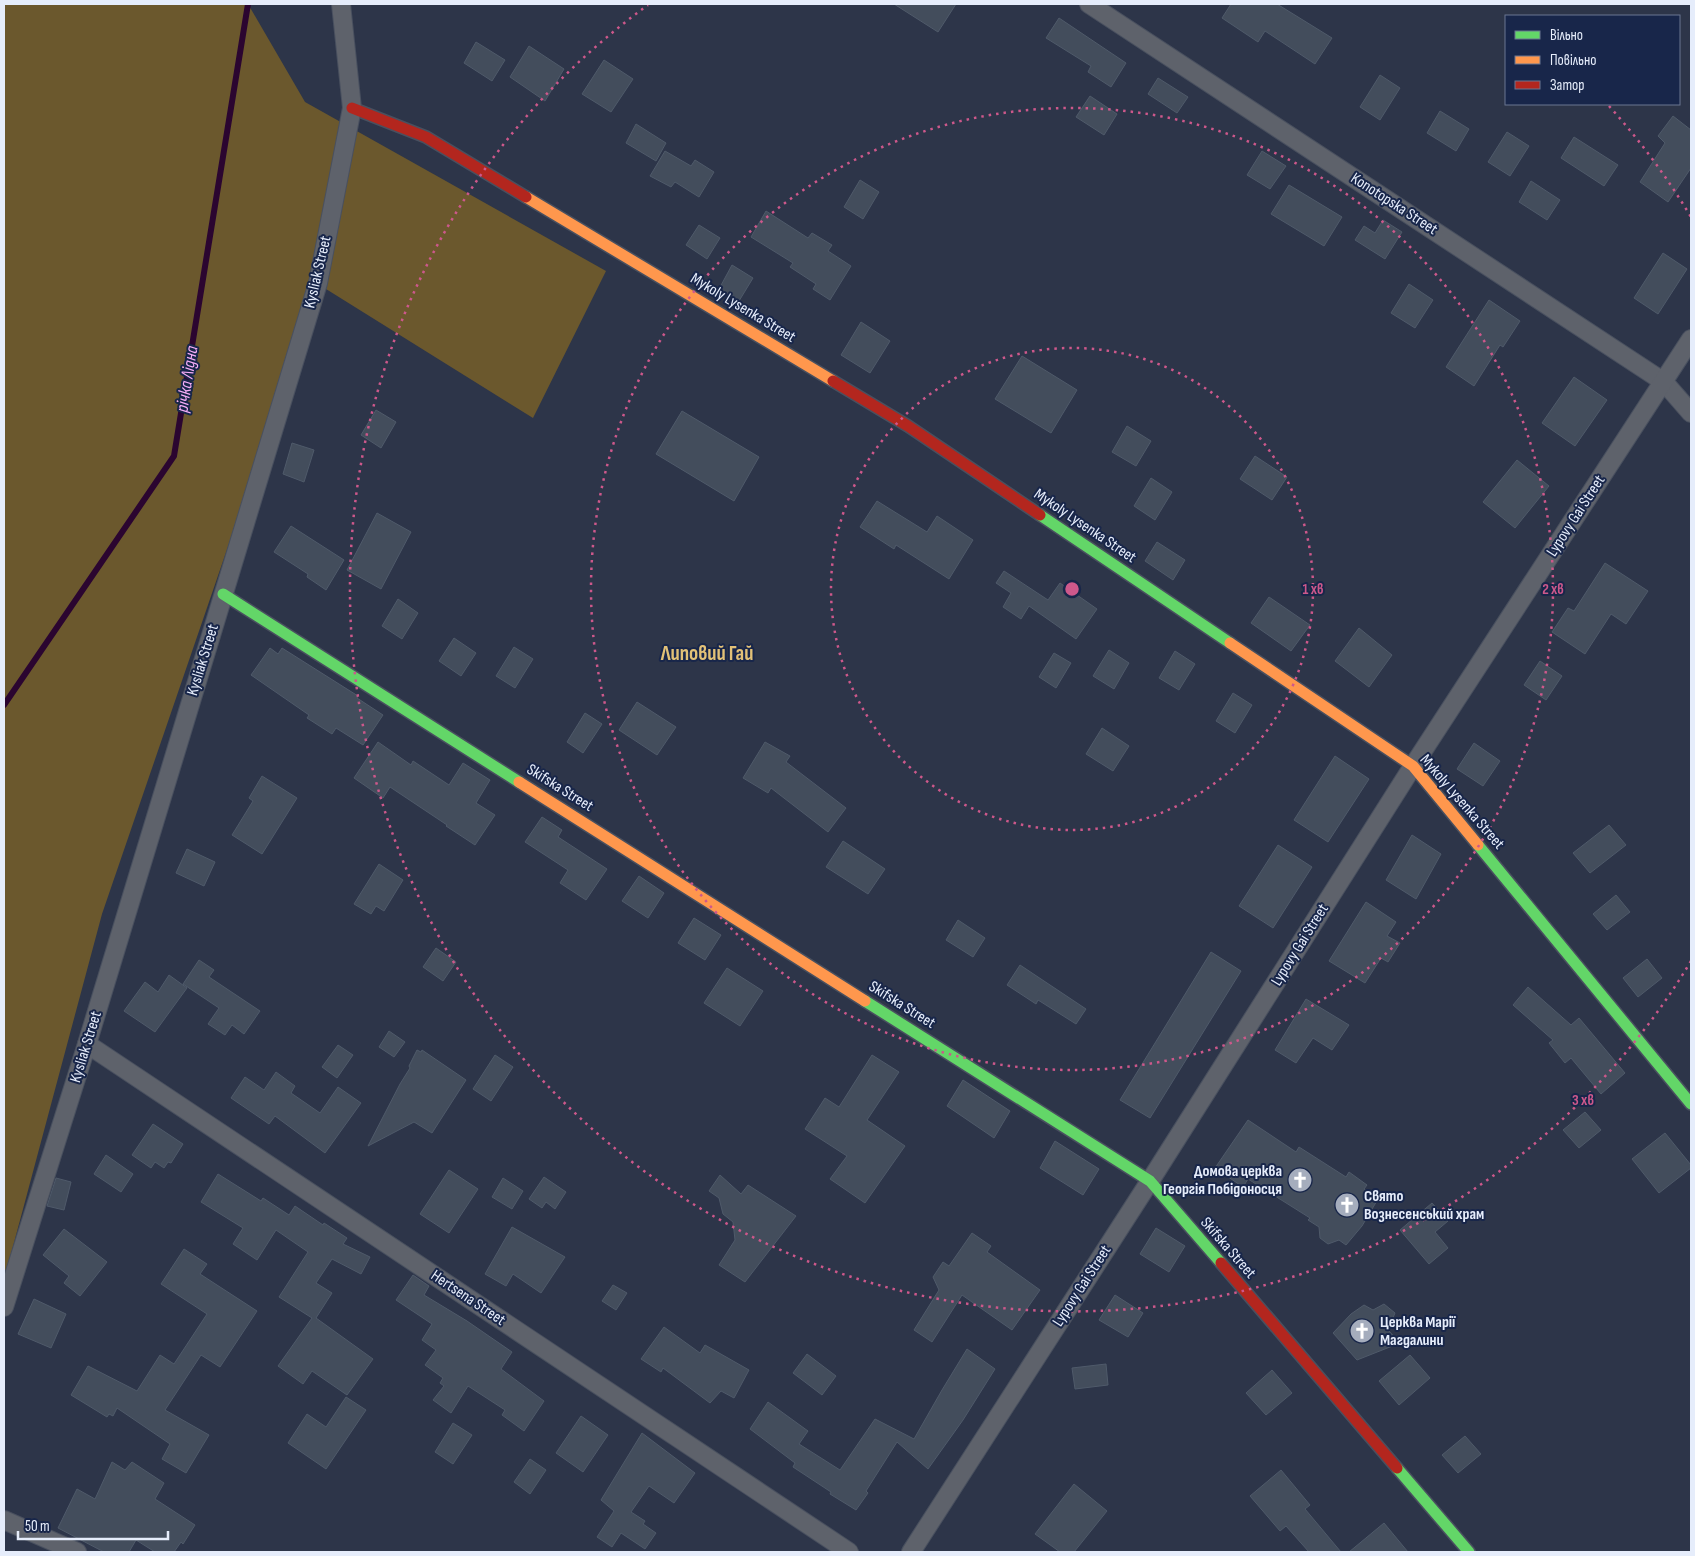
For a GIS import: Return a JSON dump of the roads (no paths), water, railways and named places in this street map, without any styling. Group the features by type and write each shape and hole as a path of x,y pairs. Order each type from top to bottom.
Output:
{"street":[{"name":"Kysliak Street","path":"4,1307 87,1044 318,283 352,108 341,4"},
{"name":"Konotopska Street","path":"1089,4 1664,382 1691,413"},
{"name":"Mykoly Lysenka Street","path":"352,108 426,137 908,426 1414,766 1691,1104"},
{"name":"Lypovy Gai Street","path":"911,1552 1150,1182 1414,766 1691,339"},
{"name":"Skifska Street","path":"223,594 1150,1182 1469,1552"},
{"name":"Hertsena Street","path":"87,1044 849,1552"},
{"path":"4,1520 77,1552"}],"waterway":[{"name":"річка Лідна","path":"4,705 174,456 248,4"}],"place":[{"name":"Домова церква Георгія Побідоносця","path":"1300,1180"},
{"name":"Свято Вознесенський храм","path":"1347,1205"},
{"name":"Церква Марії Магдалини","path":"1362,1331"}],"district":[{"name":"Липовий Гай","path":"707,653"}]}
